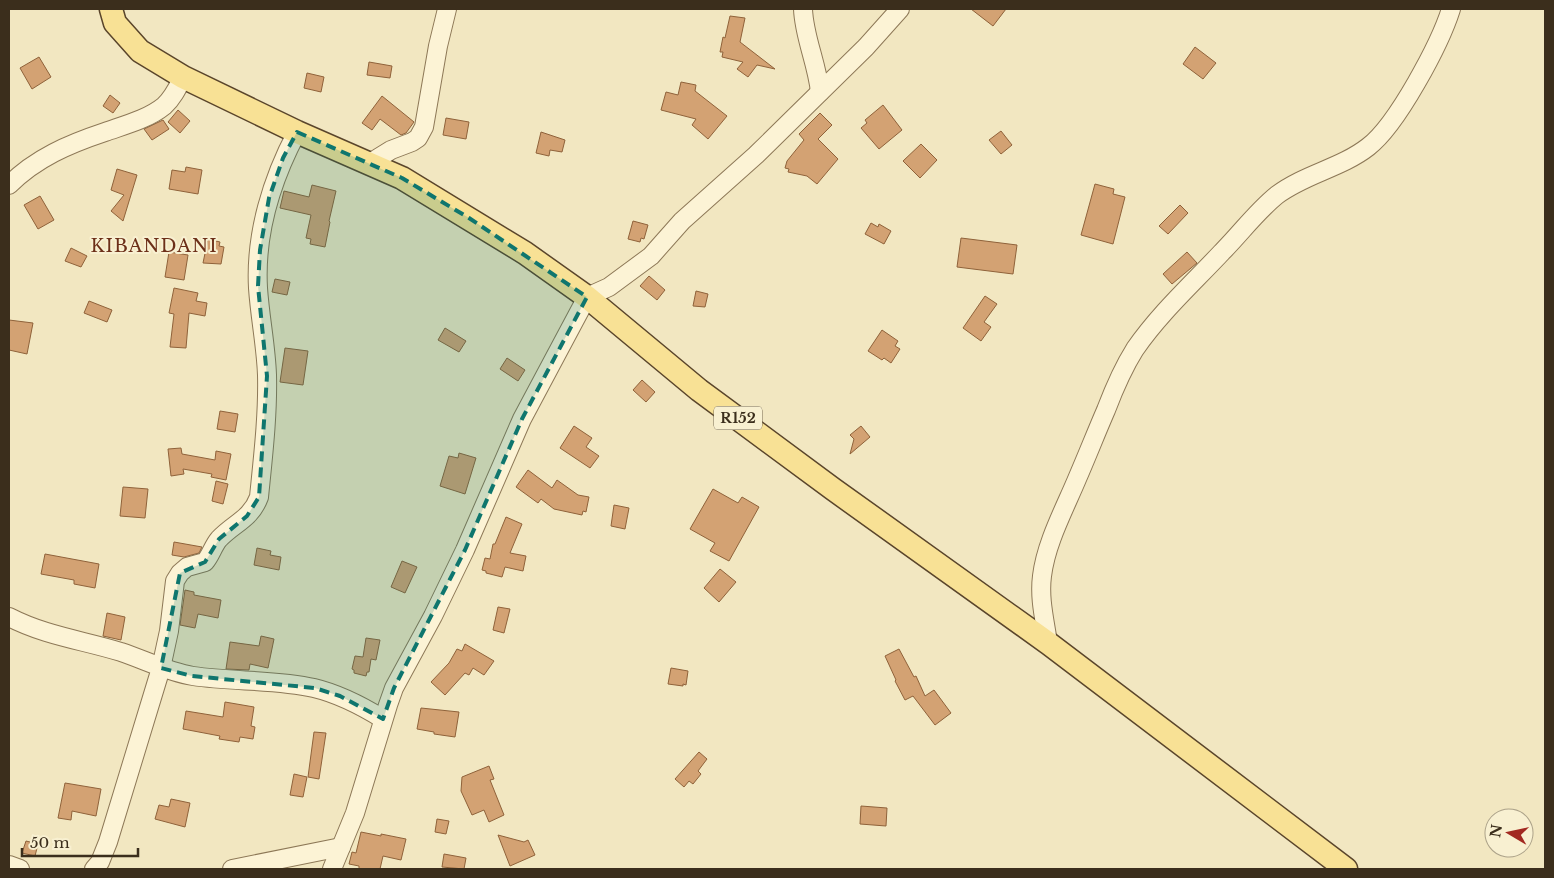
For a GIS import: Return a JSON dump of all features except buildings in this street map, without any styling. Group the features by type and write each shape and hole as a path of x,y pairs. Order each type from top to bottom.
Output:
{"main road":[{"name":"R152","path":"111,9 115,23 140,51 183,77 297,132 402,178 525,253 587,297 699,390 833,489 1048,643 1346,869"}],"street":[{"path":"370,163 391,150 412,142 418,138 424,127 438,46 447,9"},
{"path":"802,9 806,33 819,76 820,92"},
{"path":"332,869 366,780 394,688 433,616 465,550 522,419 587,297 609,287 651,256 682,221 756,155 866,47 900,9"},
{"path":"1048,643 1041,597 1042,575 1050,542 1118,380 1134,351 1151,327 1184,291 1223,252 1255,216 1278,195 1368,147 1388,127 1422,71 1451,9"},
{"path":"9,185 38,160 59,149 130,124 155,112 166,104 183,77"},
{"path":"94,869 100,862 108,842 161,668 169,631 176,581 180,573 187,567 205,562 219,539 247,516 255,507 259,497 267,376 258,286 260,250 269,198 283,158 297,132"},
{"path":"9,617 38,631 98,645 161,668 192,676 295,684 315,688 340,696 384,719"},
{"path":"232,869 341,847"},
{"path":"9,865 20,869"}],"highlighted area":[{"path":"297,132 402,178 469,218 587,297 522,419 465,550 394,688 383,719 340,696 315,688 192,676 161,668 180,573 205,562 219,539 247,516 259,497 267,376 258,286 260,250 269,198 283,158"}],"district":[{"name":"KIBANDANI","path":"154,246"}]}
